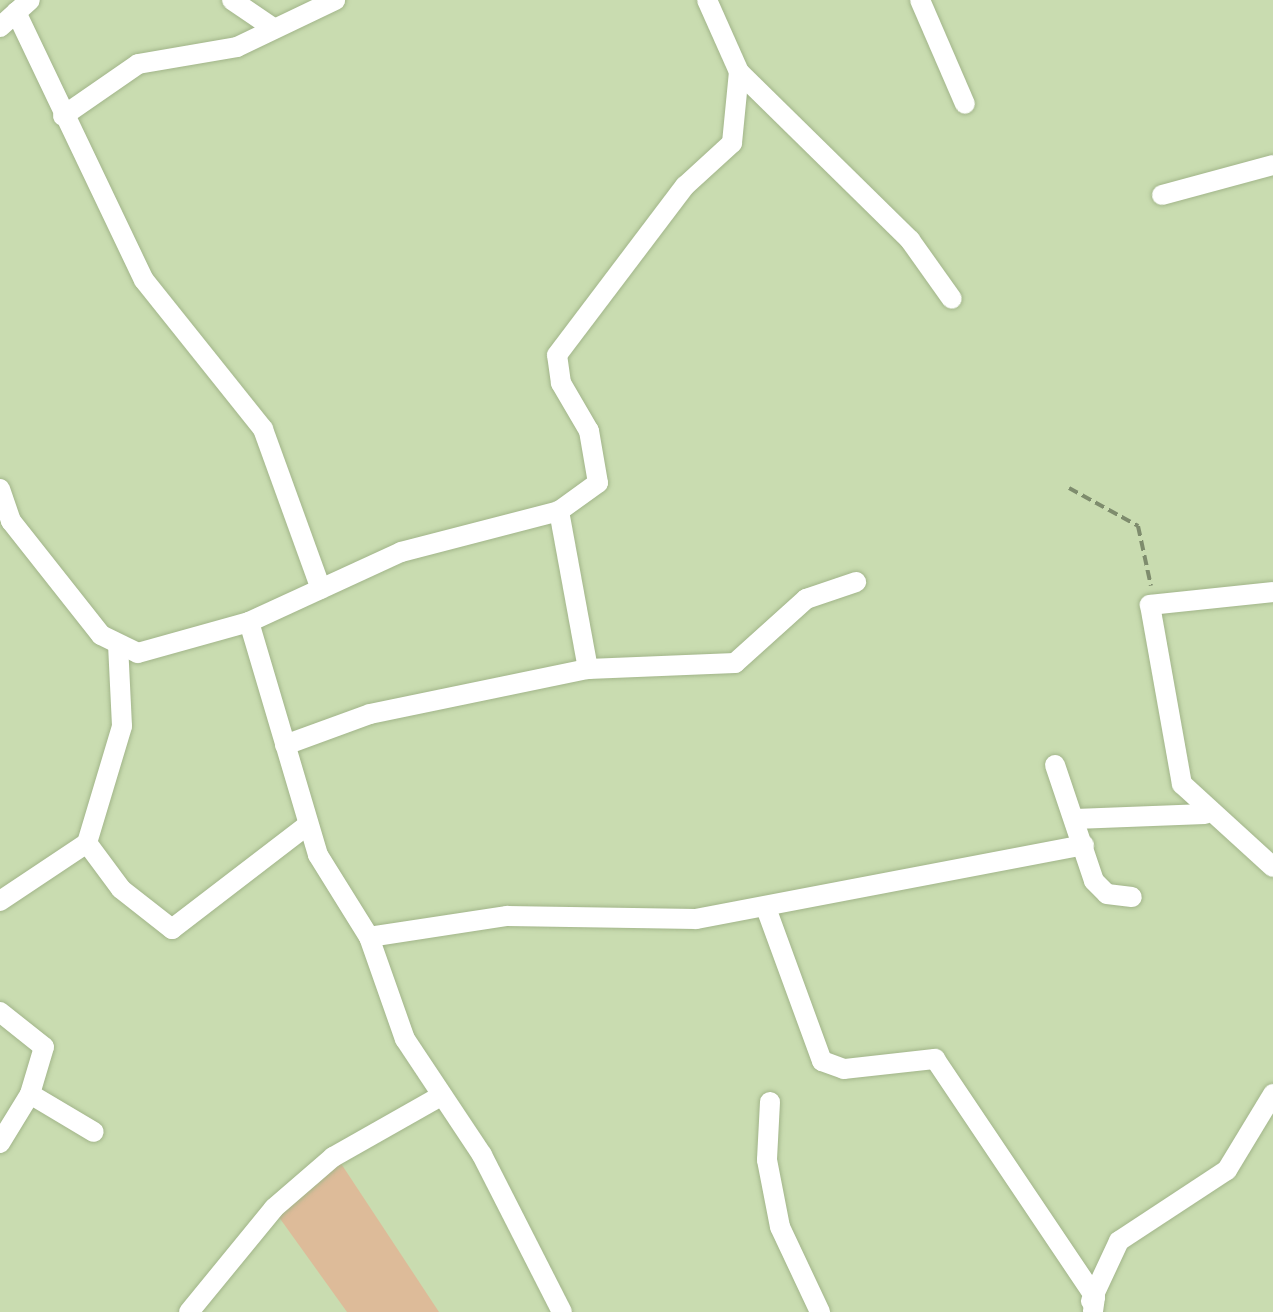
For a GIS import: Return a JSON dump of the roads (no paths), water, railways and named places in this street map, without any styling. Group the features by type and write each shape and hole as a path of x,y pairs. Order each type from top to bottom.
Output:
{"street":[{"path":"232,0 272,28"},
{"path":"63,116 138,64 237,48 335,0"},
{"path":"707,0 739,72 910,240 952,299"},
{"path":"717,22 727,0"},
{"path":"920,0 965,104"},
{"path":"0,27 23,6 63,116 144,280 264,429 320,589"},
{"path":"118,646 154,650 249,622 401,552 559,512 598,484 589,431 561,383 557,355 685,186 732,143 739,72"},
{"path":"1162,195 1273,166"},
{"path":"0,489 6,521 118,646 122,726 87,843 0,900"},
{"path":"559,512 588,669"},
{"path":"286,745 370,714 588,669 735,663 806,600 856,582"},
{"path":"1273,592 1153,600 1179,774 1205,814 1273,866"},
{"path":"249,622 306,826 368,936 405,1039 482,1155 562,1312"},
{"path":"1055,765 1100,890 1132,897"},
{"path":"1075,819 1205,814"},
{"path":"87,843 121,890 172,929 306,826"},
{"path":"368,936 507,916 696,919 1084,845"},
{"path":"766,908 822,1061 844,1070 936,1060 1090,1307"},
{"path":"0,1012 44,1047 30,1094 0,1143"},
{"path":"30,1094 94,1132"},
{"path":"1090,1307 1119,1241 1228,1170 1273,1094"},
{"path":"188,1312 274,1208 333,1156 440,1096"},
{"path":"770,1102 767,1160 780,1226 820,1312"}]}
